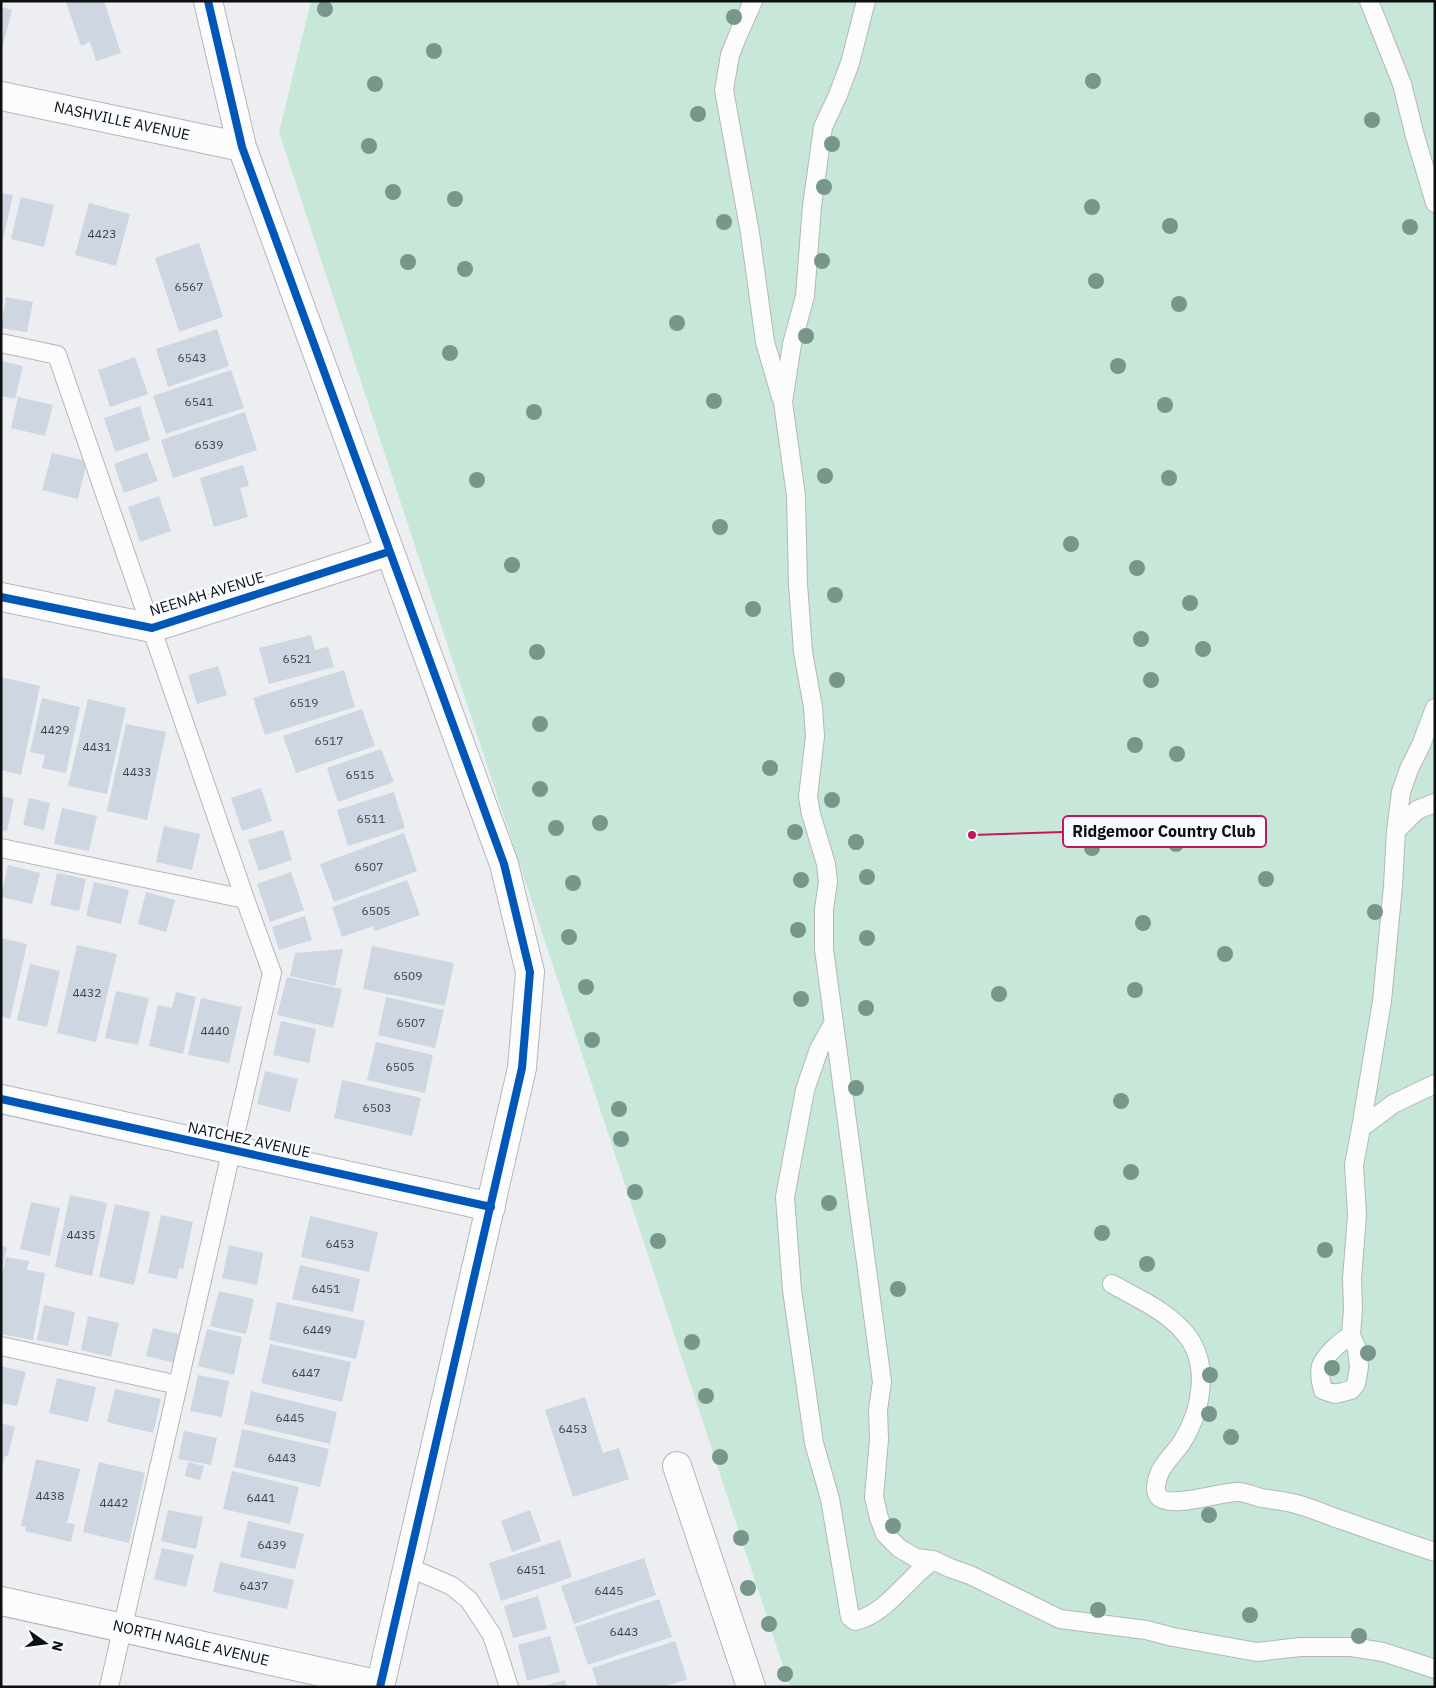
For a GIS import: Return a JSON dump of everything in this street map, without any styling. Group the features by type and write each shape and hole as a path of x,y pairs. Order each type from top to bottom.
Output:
{"street":[{"path":"208,1 242,147 388,552 504,864 530,972 522,1068 380,1686"},
{"name":"NASHVILLE AVENUE","path":"1,96 242,147"},
{"name":"NEENAH AVENUE","path":"1,597 152,628 388,552"},
{"name":"NATCHEZ AVENUE","path":"1,1099 491,1207"},
{"path":"677,1466 751,1687"},
{"name":"NORTH NAGLE AVENUE","path":"1,1601 380,1686"}],"lane":[{"path":"753,1 730,55 724,90 750,233 765,342 783,402 796,496 798,584 803,652 813,707 815,736 808,797 811,814 826,864 828,882 824,909 824,949 882,1382 878,1410 879,1439 874,1497 885,1534 899,1548 916,1558 933,1560 970,1575 1060,1619 1146,1630 1173,1637 1257,1652 1300,1648 1351,1647 1383,1652 1435,1669"},
{"path":"783,402 792,344 805,296 812,206 822,127 838,95 850,63 866,1"},
{"path":"1369,1 1402,84 1435,203"},
{"path":"1,343 57,355 272,973 109,1687"},
{"path":"1350,1335 1353,1310 1352,1279 1357,1215 1354,1165 1382,1002 1396,831 1404,784 1435,708"},
{"path":"1396,831 1417,810 1435,803"},
{"path":"1,848 245,899"},
{"path":"834,1022 818,1049 805,1090 785,1197 792,1290 813,1434 830,1499 850,1617 855,1621 864,1619 886,1605 912,1578 933,1560"},
{"path":"1361,1128 1392,1104 1435,1084"},
{"path":"1112,1284 1157,1309 1186,1333 1195,1350 1200,1368 1198,1405 1182,1441 1161,1470 1156,1481 1156,1490 1159,1498 1178,1502 1239,1491 1253,1496 1295,1503 1435,1552"},
{"path":"1,1346 178,1385"},
{"path":"408,1567 449,1584 468,1600 492,1635 509,1687"}],"green space":[{"path":"311,1 1435,1 1435,1687 790,1687 279,132"}],"building":[{"path":"104,1 121,53 96,61 90,42 81,46 66,2"},
{"path":"1,7 12,10 3,45 1,45"},
{"path":"1,193 13,195 2,244 1,244"},
{"path":"21,197 54,205 44,247 11,239"},
{"path":"89,203 130,214 116,266 75,255"},
{"path":"199,243 223,317 179,332 155,258"},
{"path":"6,297 33,302 27,332 1,328"},
{"path":"217,329 229,366 168,387 156,349"},
{"path":"135,357 148,394 110,407 98,370"},
{"path":"1,361 23,366 15,399 1,396"},
{"path":"231,370 244,408 166,434 153,396"},
{"path":"18,397 53,405 45,436 11,428"},
{"path":"140,406 150,440 115,452 104,418"},
{"path":"245,412 257,450 173,478 161,440"},
{"path":"147,452 158,481 124,493 114,464"},
{"path":"52,453 87,461 78,499 42,490"},
{"path":"243,465 249,486 240,488 248,517 214,527 200,478"},
{"path":"159,496 171,531 140,542 128,507"},
{"path":"311,635 315,650 328,647 334,667 269,684 259,648"},
{"path":"218,666 227,695 197,704 188,675"},
{"path":"344,670 355,707 265,735 253,698"},
{"path":"1,677 40,686 21,775 1,770"},
{"path":"42,698 80,707 66,773 42,768 45,755 30,752"},
{"path":"88,699 126,708 107,794 68,786"},
{"path":"362,709 375,746 296,773 283,736"},
{"path":"126,724 166,732 147,820 107,811"},
{"path":"381,749 394,782 338,802 327,768"},
{"path":"261,788 272,821 242,831 231,798"},
{"path":"394,792 405,828 348,846 337,810"},
{"path":"1,796 14,799 7,831 1,830"},
{"path":"29,798 50,803 44,830 23,825"},
{"path":"62,808 97,816 89,851 54,844"},
{"path":"164,826 200,834 192,870 156,862"},
{"path":"283,830 292,860 259,871 248,840"},
{"path":"404,833 417,871 334,902 320,864"},
{"path":"8,865 40,873 32,904 1,897"},
{"path":"291,872 304,910 270,922 257,884"},
{"path":"57,873 86,879 79,911 50,905"},
{"path":"407,880 420,915 375,931 373,926 342,937 332,907"},
{"path":"94,882 129,890 121,924 86,916"},
{"path":"146,892 175,900 166,932 138,924"},
{"path":"305,916 312,940 279,950 272,927"},
{"path":"1,938 27,944 10,1019 1,1016"},
{"path":"77,945 117,954 96,1042 57,1033"},
{"path":"372,946 454,963 445,1006 363,989"},
{"path":"343,949 335,986 290,976 295,953"},
{"path":"30,964 60,971 47,1027 17,1020"},
{"path":"287,977 342,989 333,1028 277,1015"},
{"path":"116,991 149,998 138,1045 105,1038"},
{"path":"176,992 196,997 183,1054 149,1046 158,1005 172,1008"},
{"path":"386,997 444,1010 435,1048 378,1035"},
{"path":"201,998 242,1007 229,1063 188,1055"},
{"path":"281,1021 316,1029 309,1063 273,1055"},
{"path":"376,1042 433,1055 425,1093 367,1080"},
{"path":"265,1071 298,1079 290,1112 257,1104"},
{"path":"342,1080 421,1098 412,1136 334,1118"},
{"path":"70,1195 107,1203 92,1276 55,1267"},
{"path":"31,1202 60,1208 50,1256 20,1249"},
{"path":"115,1204 150,1212 134,1285 99,1277"},
{"path":"161,1215 193,1222 183,1269 179,1268 177,1279 148,1273"},
{"path":"310,1216 378,1232 369,1272 301,1257"},
{"path":"229,1245 263,1253 257,1285 222,1278"},
{"path":"1,1246 7,1247 2,1269 1,1269"},
{"path":"6,1257 29,1261 27,1270 45,1273 33,1340 1,1334 1,1279"},
{"path":"300,1265 360,1279 353,1312 292,1299"},
{"path":"219,1291 254,1299 246,1334 210,1326"},
{"path":"277,1302 365,1321 356,1359 269,1340"},
{"path":"44,1305 75,1312 68,1346 37,1340"},
{"path":"88,1316 119,1323 111,1357 81,1350"},
{"path":"153,1328 183,1335 176,1363 146,1356"},
{"path":"207,1329 242,1337 234,1375 198,1366"},
{"path":"270,1344 351,1362 342,1402 261,1383"},
{"path":"1,1366 26,1372 17,1406 1,1403"},
{"path":"198,1375 229,1381 222,1417 190,1411"},
{"path":"57,1378 96,1387 88,1422 49,1413"},
{"path":"115,1389 161,1399 153,1433 107,1422"},
{"path":"251,1391 337,1412 330,1444 244,1424"},
{"path":"585,1397 603,1453 619,1448 629,1479 573,1497 545,1410"},
{"path":"1,1423 15,1427 8,1456 5,1456 2,1470"},
{"path":"242,1429 329,1449 320,1487 234,1467"},
{"path":"184,1431 217,1438 211,1465 178,1459"},
{"path":"36,1459 80,1469 67,1523 75,1524 71,1542 25,1531 26,1527 21,1526"},
{"path":"99,1462 145,1473 129,1543 83,1532"},
{"path":"188,1462 204,1466 200,1480 185,1476"},
{"path":"232,1471 299,1487 290,1524 223,1509"},
{"path":"168,1510 203,1517 196,1549 161,1541"},
{"path":"530,1510 541,1541 512,1552 501,1521"},
{"path":"248,1521 304,1534 295,1569 240,1557"},
{"path":"560,1540 572,1577 501,1601 489,1563"},
{"path":"162,1548 194,1555 186,1587 154,1579"},
{"path":"644,1558 656,1595 574,1624 561,1586"},
{"path":"220,1562 294,1580 287,1609 213,1592"},
{"path":"538,1596 547,1629 513,1638 504,1606"},
{"path":"659,1599 672,1637 588,1665 575,1627"},
{"path":"550,1636 560,1672 527,1681 518,1645"},
{"path":"675,1641 687,1679 664,1687 598,1687 592,1668"},
{"path":"565,1680 567,1687 543,1687 543,1686"}],"cycle path":[{"path":"208,1 242,147 504,864 530,972 522,1068 380,1687"},
{"path":"1,597 152,628 388,552"},
{"path":"1,1099 491,1207"}],"place":[{"name":"Ridgemoor Country Club","path":"972,835"}]}
